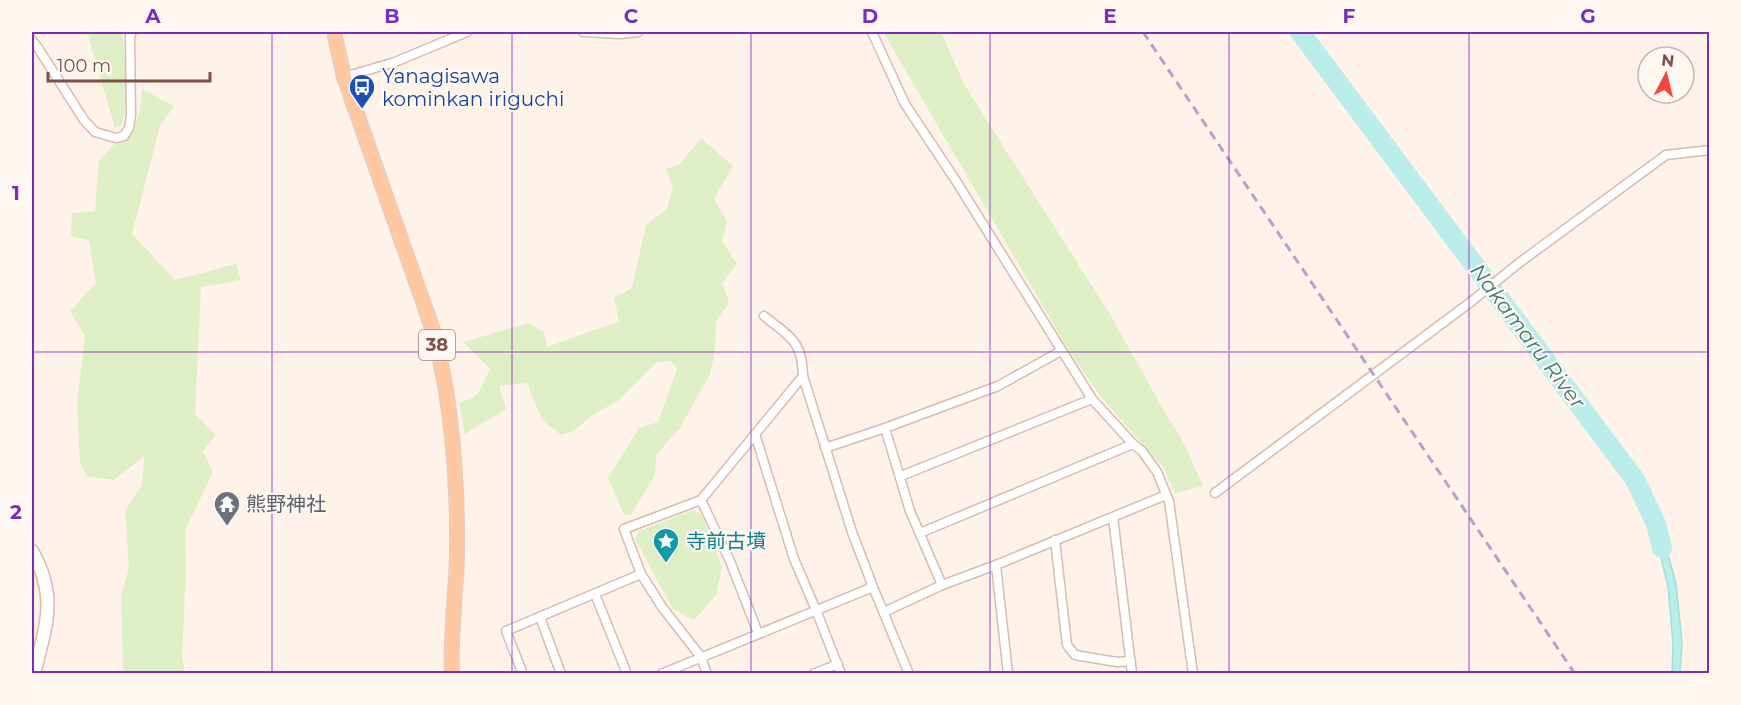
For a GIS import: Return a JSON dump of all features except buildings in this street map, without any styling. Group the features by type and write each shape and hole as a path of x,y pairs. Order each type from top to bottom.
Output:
{"main road":[{"name":"38","path":"334,32 344,77 441,357 451,432 456,504 457,556 451,646 452,674"}],"street":[{"path":"32,40 84,120 95,132 116,138 124,136 129,128 130,35 132,32"},
{"path":"344,77 395,62 467,32"},
{"path":"583,32 638,32"},
{"path":"872,32 905,104 1048,326 1092,399 1142,451 1157,472 1169,501 1193,674"},
{"path":"1215,493 1665,155 1710,150"},
{"path":"764,316 797,344 802,357 803,376 852,532 909,674"},
{"path":"825,448 998,386 1061,351"},
{"path":"707,674 701,657 662,607 641,574 624,529 701,500 803,376"},
{"path":"901,476 1092,399"},
{"path":"885,428 910,511 942,585"},
{"path":"755,434 794,560 842,674"},
{"path":"920,533 1133,444"},
{"path":"884,612 942,585 1166,495"},
{"path":"701,500 730,561 758,633"},
{"path":"1113,517 1132,674"},
{"path":"1055,540 1067,645 1075,655 1117,662 1131,661"},
{"path":"32,551 46,581 48,600 47,618 34,674"},
{"path":"996,565 1008,674"},
{"path":"523,674 506,631 641,574"},
{"path":"661,674 873,587"},
{"path":"595,594 627,674"},
{"path":"540,617 561,674"},
{"path":"813,674 838,664"}],"green space":[{"path":"87,32 122,32 127,79 126,103 121,126 115,128"},
{"path":"883,32 941,32 964,84 1111,316 1185,445 1203,486 1175,493 1164,468 1101,397 1068,349"},
{"path":"142,89 174,106 160,126 132,234 175,280 236,264 241,280 201,287 195,414 216,435 203,451 213,472 185,531 186,571 182,658 185,673 127,673 123,669 121,596 129,568 125,511 142,485 144,456 114,480 87,476 80,463 77,402 85,336 70,311 96,283 89,241 71,236 72,213 95,211 99,161 116,142 131,136 140,110"},
{"path":"701,138 733,166 714,199 727,221 722,241 737,264 722,283 729,302 716,322 715,351 710,374 680,428 656,455 655,475 631,515 624,515 608,478 639,428 658,422 677,369 671,361 657,362 618,401 594,414 574,431 561,435 542,420 527,383 499,386 506,409 465,434 459,404 478,394 490,369 463,342 529,323 544,332 547,347 619,321 614,298 632,288 646,225 667,209 673,188 666,169 680,164"},
{"path":"693,510 701,514 722,567 716,595 694,620 673,609 635,539 639,531"}],"water":[{"path":"1659,522 1676,584 1682,643 1680,673 1672,673 1673,643 1668,586 1653,525"}],"waterway":[{"name":"Nakamaru River","path":"1300,32 1636,481 1656,524 1662,548"}],"railway":[{"path":"1143,32 1575,674"}],"place":[{"name":"Yanagisawa kominkan iriguchi","path":"362,110"},
{"name":"熊野神社","path":"227,527"},
{"name":"寺前古墳","path":"666,564"}]}
